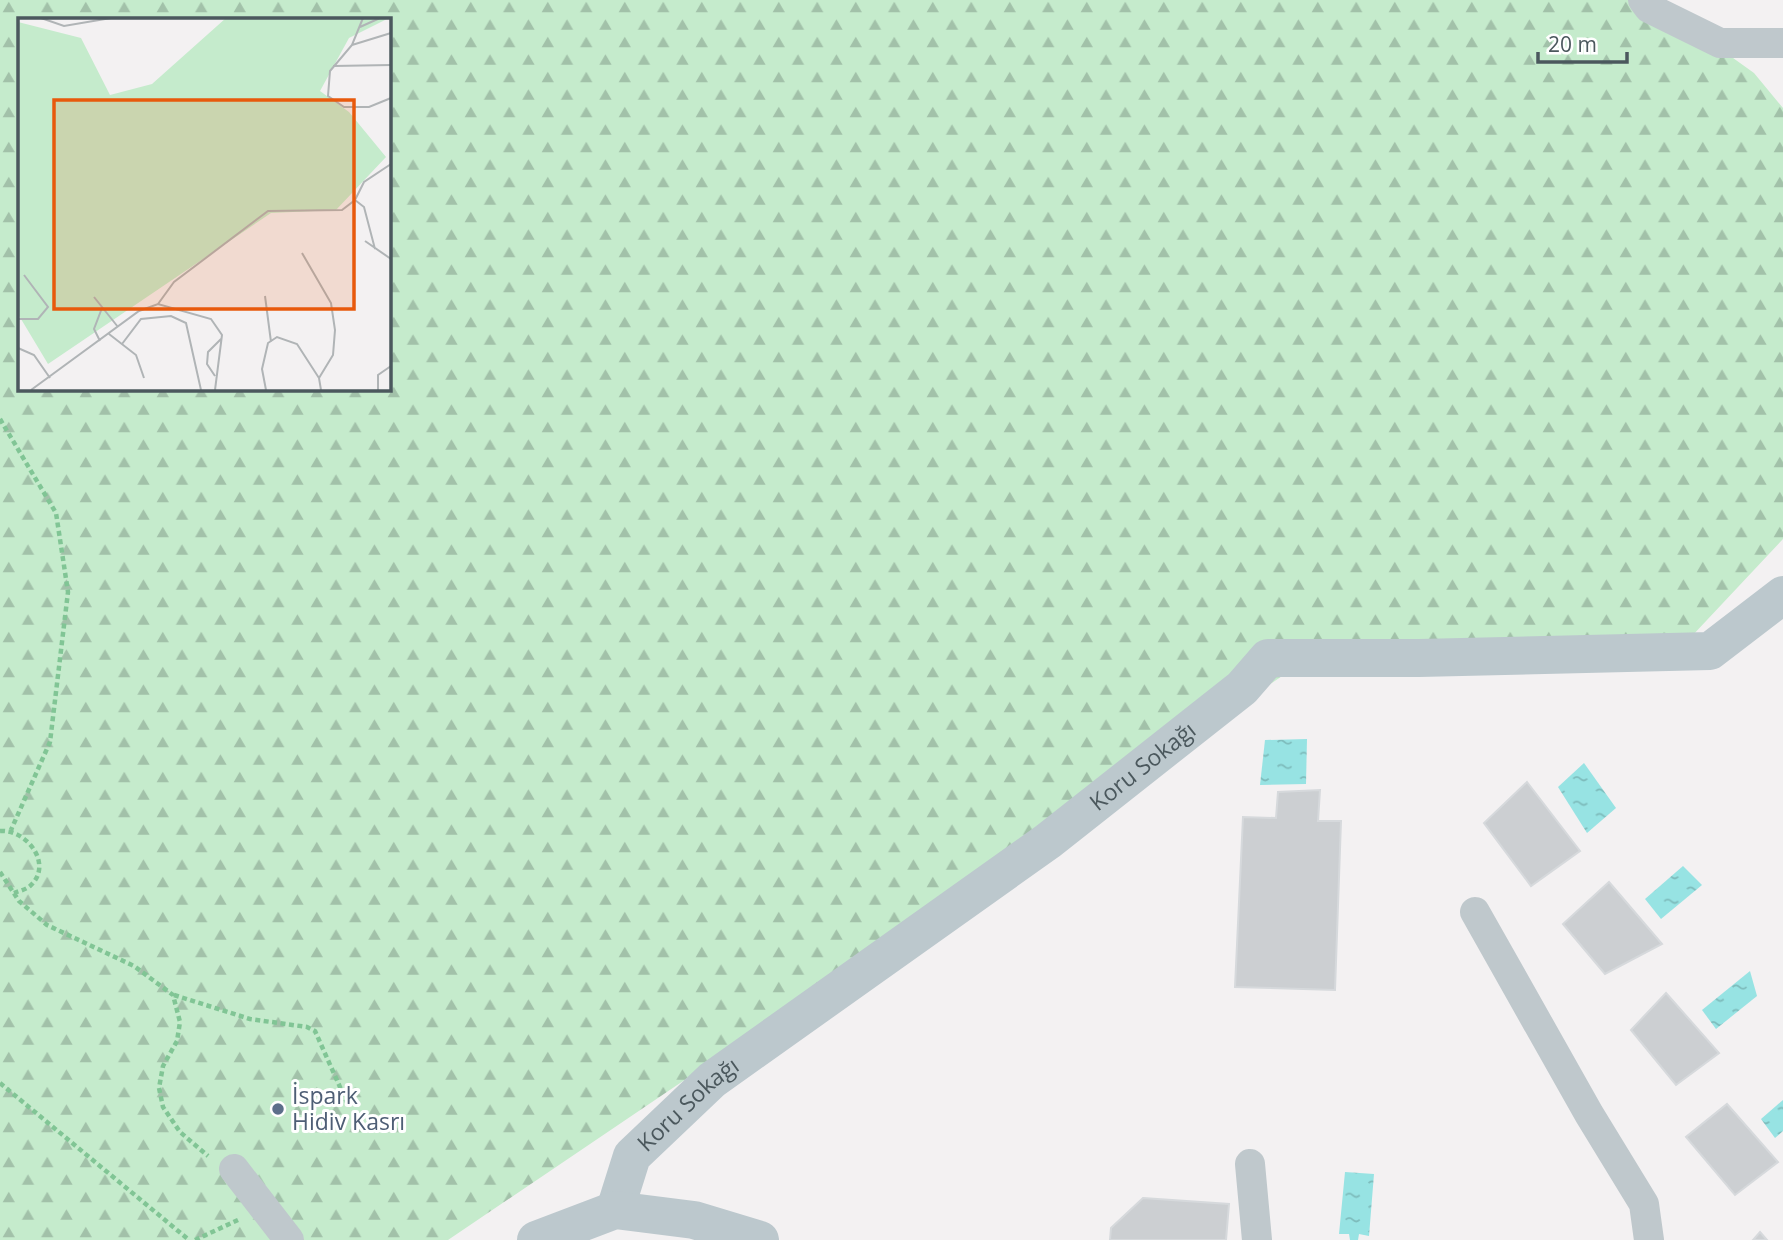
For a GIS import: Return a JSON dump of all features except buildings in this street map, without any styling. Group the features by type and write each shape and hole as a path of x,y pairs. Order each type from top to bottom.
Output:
{"street":[{"path":"1643,0 1648,8 1720,43 1783,43"},
{"name":"Koru Sokağı","path":"615,1210 632,1156 712,1080 1048,841 1242,688 1268,658 1419,658 1710,651 1783,596"},
{"path":"1475,912 1589,1114 1644,1204 1649,1240"},
{"path":"1250,1164 1257,1240"},
{"path":"234,1169 286,1238"},
{"path":"536,1240 615,1210 694,1220 760,1240"}],"path":[{"path":"0,419 56,513 68,592 50,742 11,830"},
{"path":"0,831 11,830 28,841 39,863 36,878 28,888 14,894"},
{"path":"0,872 19,901 47,925 134,966 173,995 250,1018 307,1027 315,1031 348,1105"},
{"path":"173,995 180,1022 177,1041 163,1066 159,1088 163,1107 180,1132 206,1155 234,1169"},
{"path":"0,1083 192,1240 265,1209"}],"green space":[{"path":"0,0 1652,0 1754,73 1783,108 1783,539 1676,653 1288,672 448,1240 0,1240"}],"water":[{"path":"1307,739 1306,784 1260,785 1265,740"},
{"path":"1584,763 1616,808 1587,833 1558,787"},
{"path":"1683,866 1702,885 1661,919 1645,899"},
{"path":"1750,971 1757,996 1716,1029 1702,1010"},
{"path":"1783,1100 1783,1131 1775,1138 1761,1119"},
{"path":"1345,1172 1374,1174 1369,1236 1359,1234 1358,1240 1350,1240 1349,1234 1339,1234"}],"place":[{"name":"İspark Hidiv Kasrı","path":"278,1109"}]}
